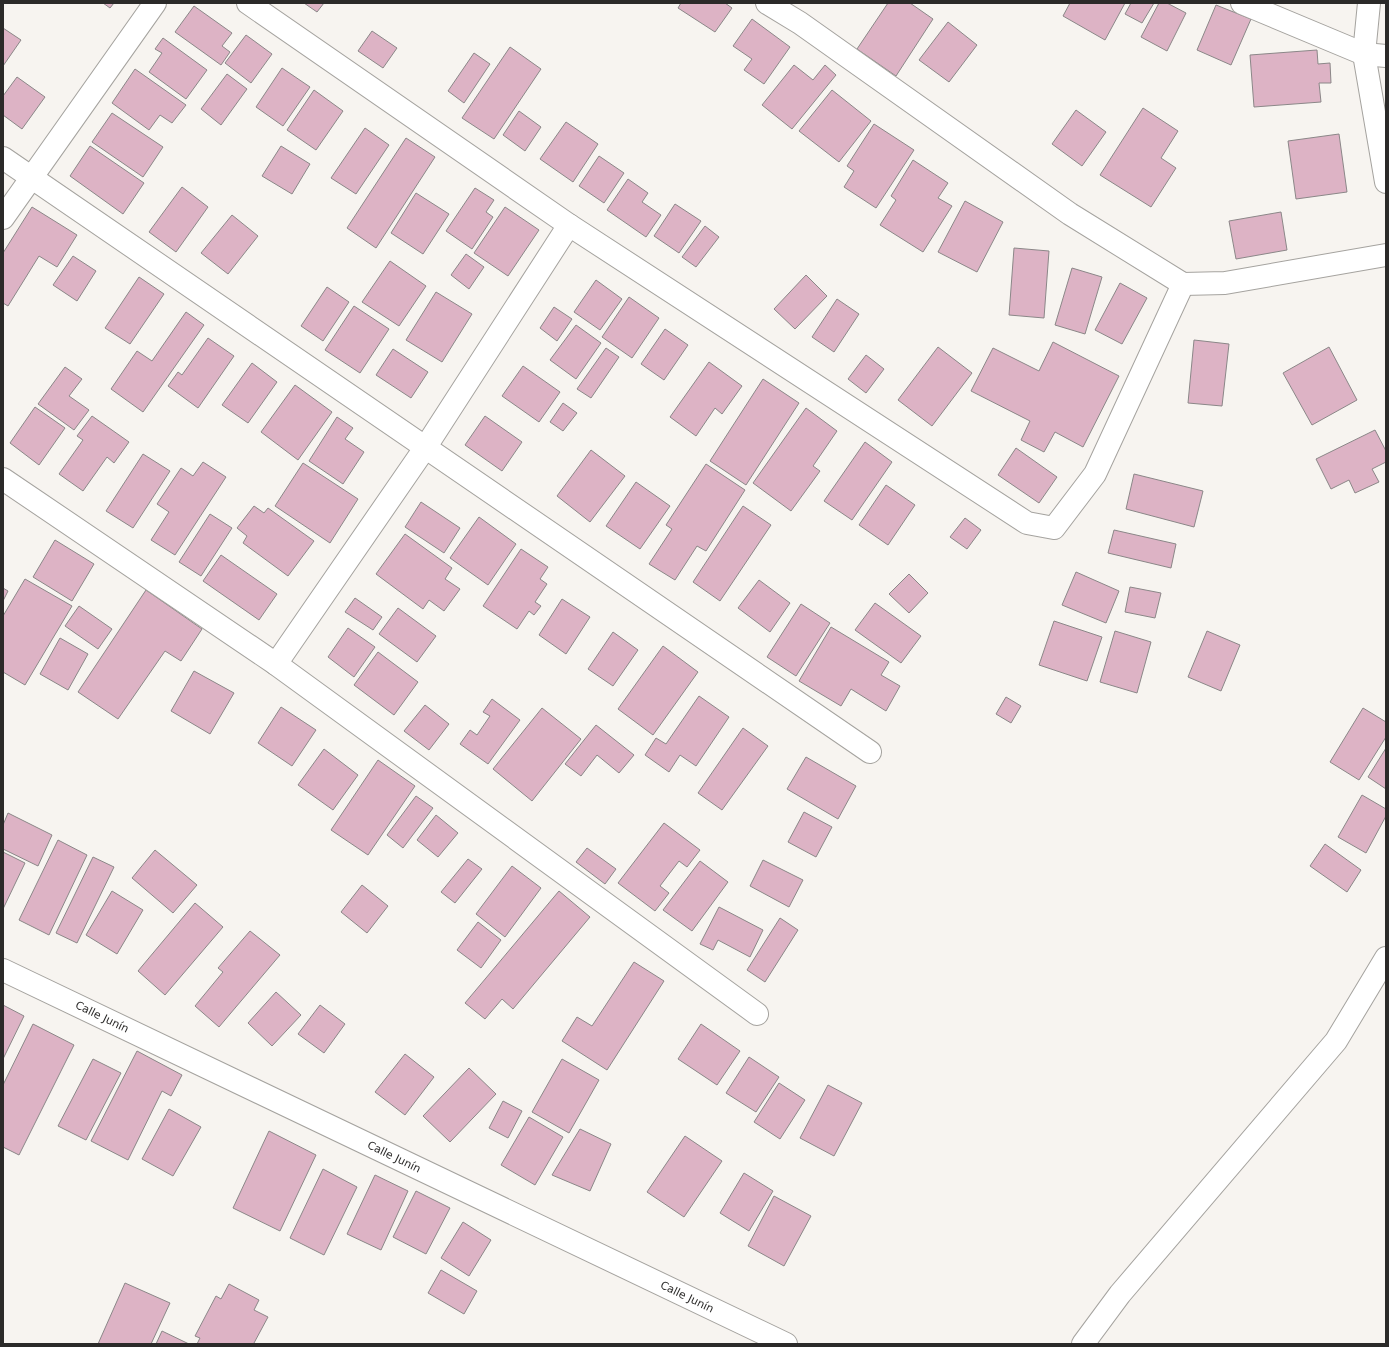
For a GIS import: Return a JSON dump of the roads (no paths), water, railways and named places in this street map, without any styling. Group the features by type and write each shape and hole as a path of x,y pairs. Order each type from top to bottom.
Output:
{"street":[{"path":"3,218 155,3"},
{"path":"248,3 569,225 1027,523 1054,528 1095,474 1183,284"},
{"path":"767,3 800,24 1070,214 1183,284 1225,283 1386,255"},
{"path":"1242,3 1364,54 1386,56"},
{"path":"1369,3 1364,54 1386,182"},
{"path":"3,158 424,448 870,752"},
{"path":"276,664 424,448 569,225"},
{"path":"3,480 276,664 757,1014"},
{"path":"1082,1344 1125,1288 1336,1041 1386,958"},
{"name":"Calle Junín","path":"3,970 786,1344"}]}
